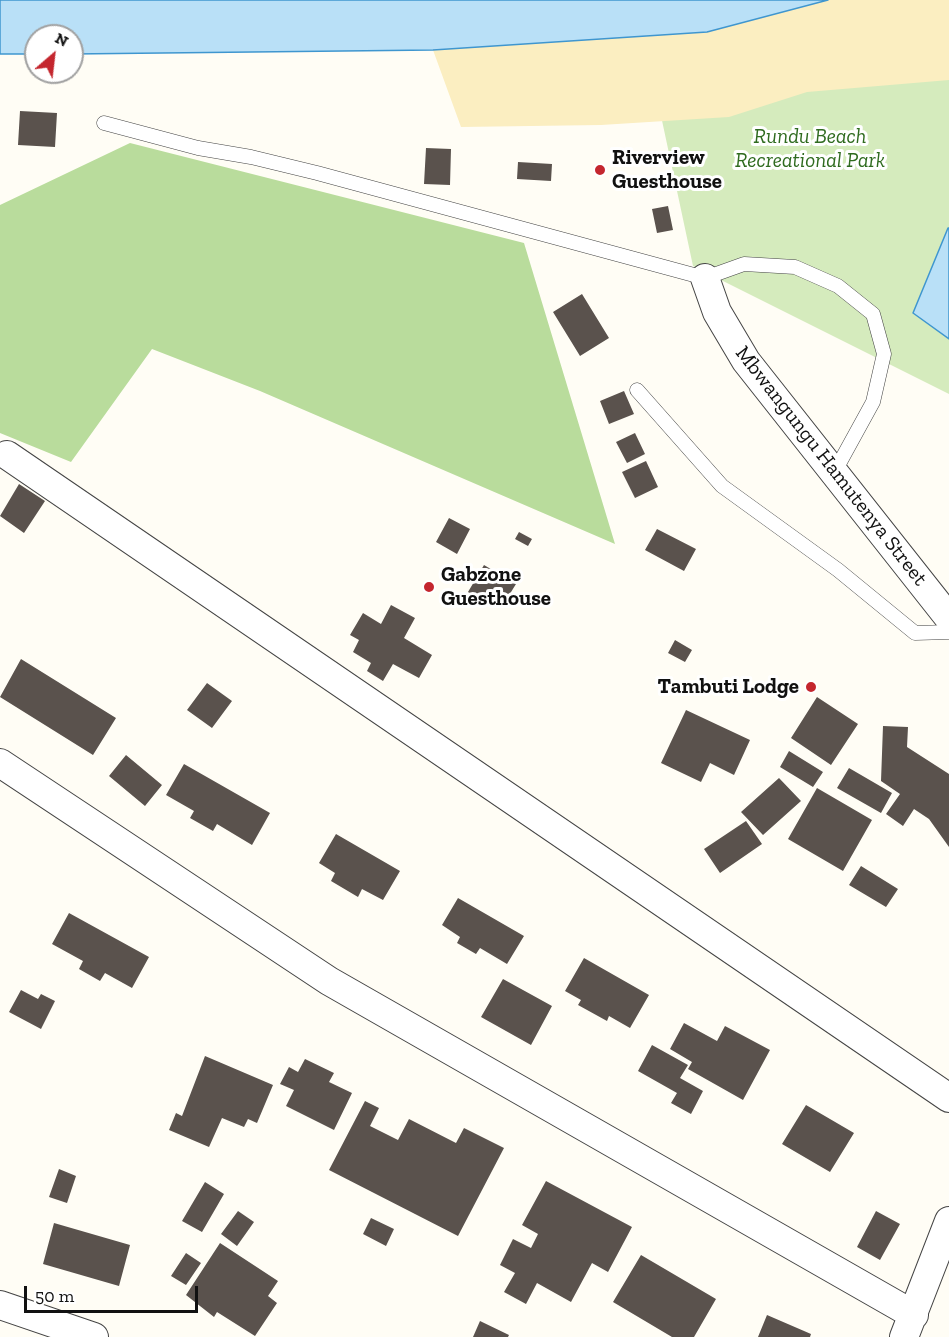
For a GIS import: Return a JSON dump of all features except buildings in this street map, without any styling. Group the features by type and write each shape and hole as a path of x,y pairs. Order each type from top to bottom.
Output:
{"street":[{"name":"Mbwangungu Hamutenya Street","path":"705,278 717,312 746,361 949,618"},
{"path":"7,455 949,1098"},
{"path":"0,763 329,981 909,1326 949,1221"},
{"path":"0,1305 94,1337"}],"lane":[{"path":"104,123 198,148 251,157 317,173 705,278 744,264 795,267 838,286 873,314 884,354 873,402 834,473"},
{"path":"637,390 722,486 838,570 915,633 949,632"}],"green space":[{"name":"Rundu Beach Recreational Park","path":"828,0 949,0 949,394 693,266 644,36 707,32"},
{"path":"130,143 524,243 615,544 260,391 152,349 71,462 0,433 0,205"}],"sand":[{"path":"828,0 949,0 949,80 807,92 729,117 601,125 461,127 433,50 707,32"}],"water":[{"path":"0,0 828,0 707,32 433,50 84,54 84,24 24,24 24,54 0,54"},
{"path":"949,228 949,339 913,313"}],"place":[{"name":"Riverview Guesthouse","path":"600,170"},
{"name":"Gabzone Guesthouse","path":"429,587"},
{"name":"Tambuti Lodge","path":"811,687"}]}
